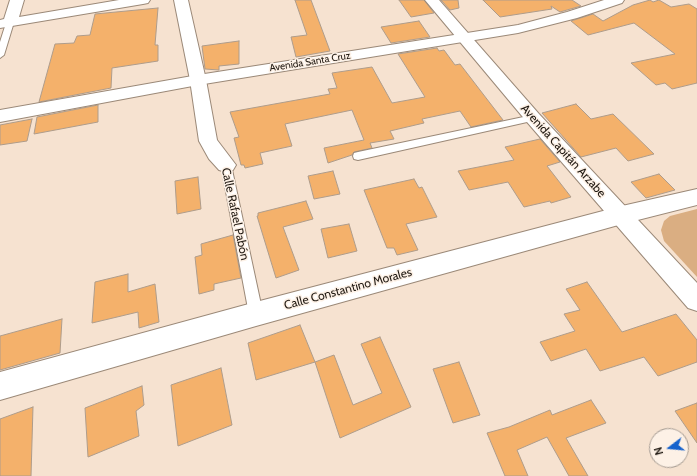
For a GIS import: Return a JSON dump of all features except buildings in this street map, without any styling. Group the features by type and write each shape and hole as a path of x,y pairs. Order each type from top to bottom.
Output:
{"main road":[{"path":"5,23 17,0"},
{"path":"5,23 143,0"},
{"name":"Calle Rafael Pabón","path":"182,0 198,80 208,141 216,154 226,165"},
{"name":"Avenida Capitán Arzabe","path":"432,0 533,118 697,300"},
{"name":"Avenida Santa Cruz","path":"0,116 198,80 518,28 572,15 617,0"},
{"name":"Calle Constantino Morales","path":"0,386 256,314 622,215 697,197"}],"lane":[{"path":"0,55 5,23"},
{"path":"358,156 533,118"},
{"name":"Calle Rafael Pabón","path":"226,165 256,314"}],"shaded area":[{"path":"697,209 697,277 664,241 661,230 664,221 670,216"}]}
